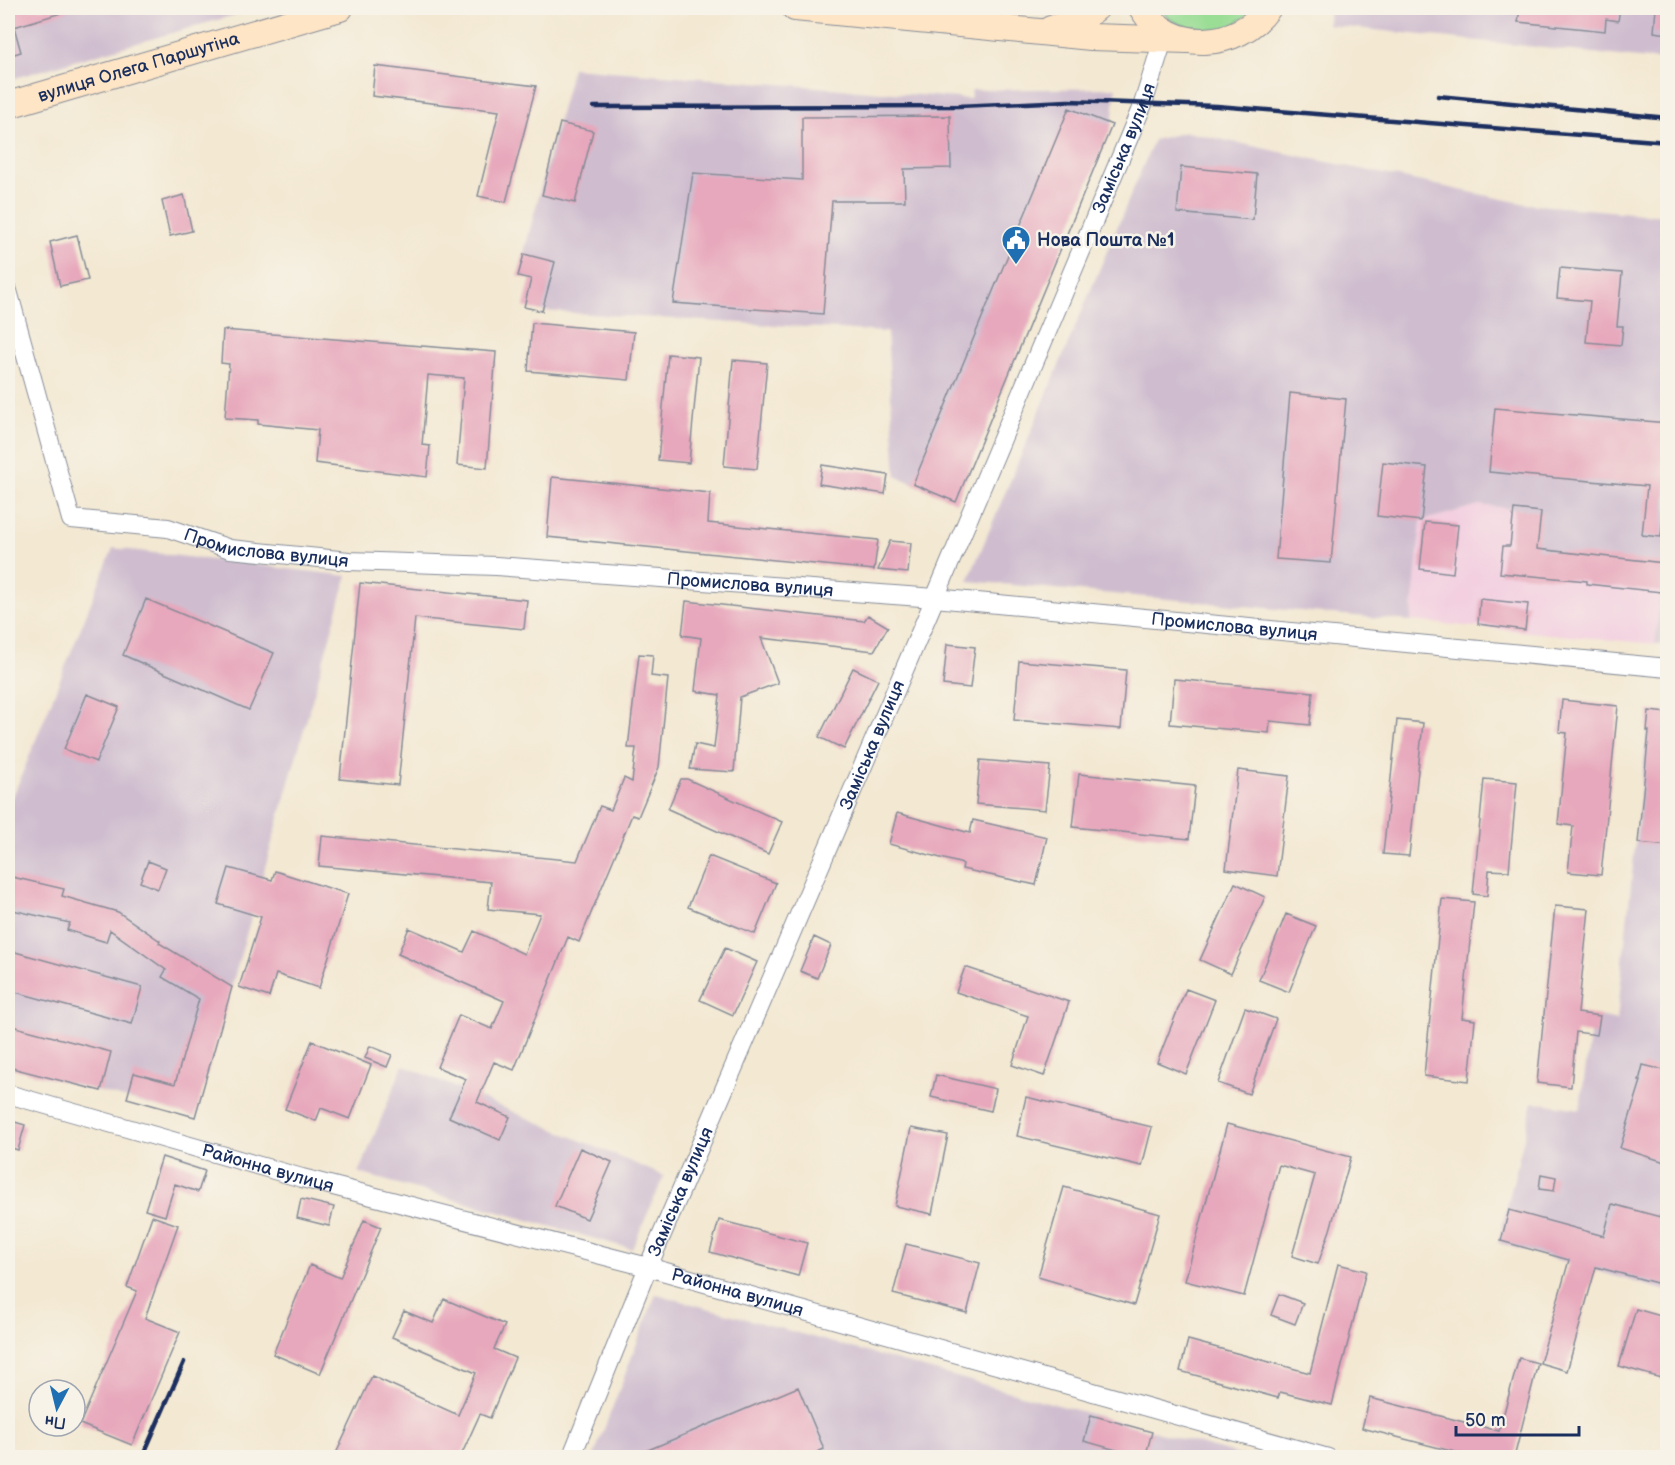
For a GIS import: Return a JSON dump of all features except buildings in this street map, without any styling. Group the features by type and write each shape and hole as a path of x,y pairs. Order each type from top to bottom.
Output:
{"street":[{"name":"вулиця Олега Паршутіна","path":"8,105 340,8"},
{"path":"795,8 1091,37 1171,37 1209,41 1237,35 1260,19 1268,8"},
{"path":"1030,32 1078,21 1096,8"},
{"path":"1142,8 1171,37"},
{"name":"Заміська вулиця","path":"571,1458 648,1267 935,598 1171,37"},
{"name":"Промислова вулиця","path":"8,291 71,519 168,528 230,549 349,561 496,566 935,598 1668,668"},
{"name":"Районна вулиця","path":"8,1094 302,1178 648,1267 1328,1458"}],"shaded area":[{"path":"8,8 259,8 8,80"},
{"path":"1330,8 1667,8 1667,61 1328,25"},
{"path":"572,68 970,99 972,90 1116,88 1112,125 956,502 896,476 887,332 542,311 524,307 531,279 518,276"},
{"path":"1186,132 1526,204 1667,216 1667,645 1655,644 1664,563 1537,549 1541,512 1479,505 1421,521 1411,621 968,581 1154,140"},
{"path":"1479,505 1541,512 1538,549 1664,563 1655,644 1411,621 1421,521"},
{"path":"113,548 347,576 195,1117 8,1067 8,809"},
{"path":"1649,711 1667,713 1667,1291 1498,1243 1533,1102 1580,1109 1593,1015 1617,1020"},
{"path":"403,1065 664,1176 632,1249 359,1173"},
{"path":"656,1294 1246,1457 593,1458"}],"green space":[{"path":"1159,8 1258,8 1226,30 1194,30 1172,21"}],"railway":[{"path":"1438,96 1668,118"},
{"path":"594,107 958,106 1068,101 1217,106 1668,142"},
{"path":"142,1458 184,1362"}],"place":[{"name":"Нова Пошта №1","path":"1016,266"}]}
